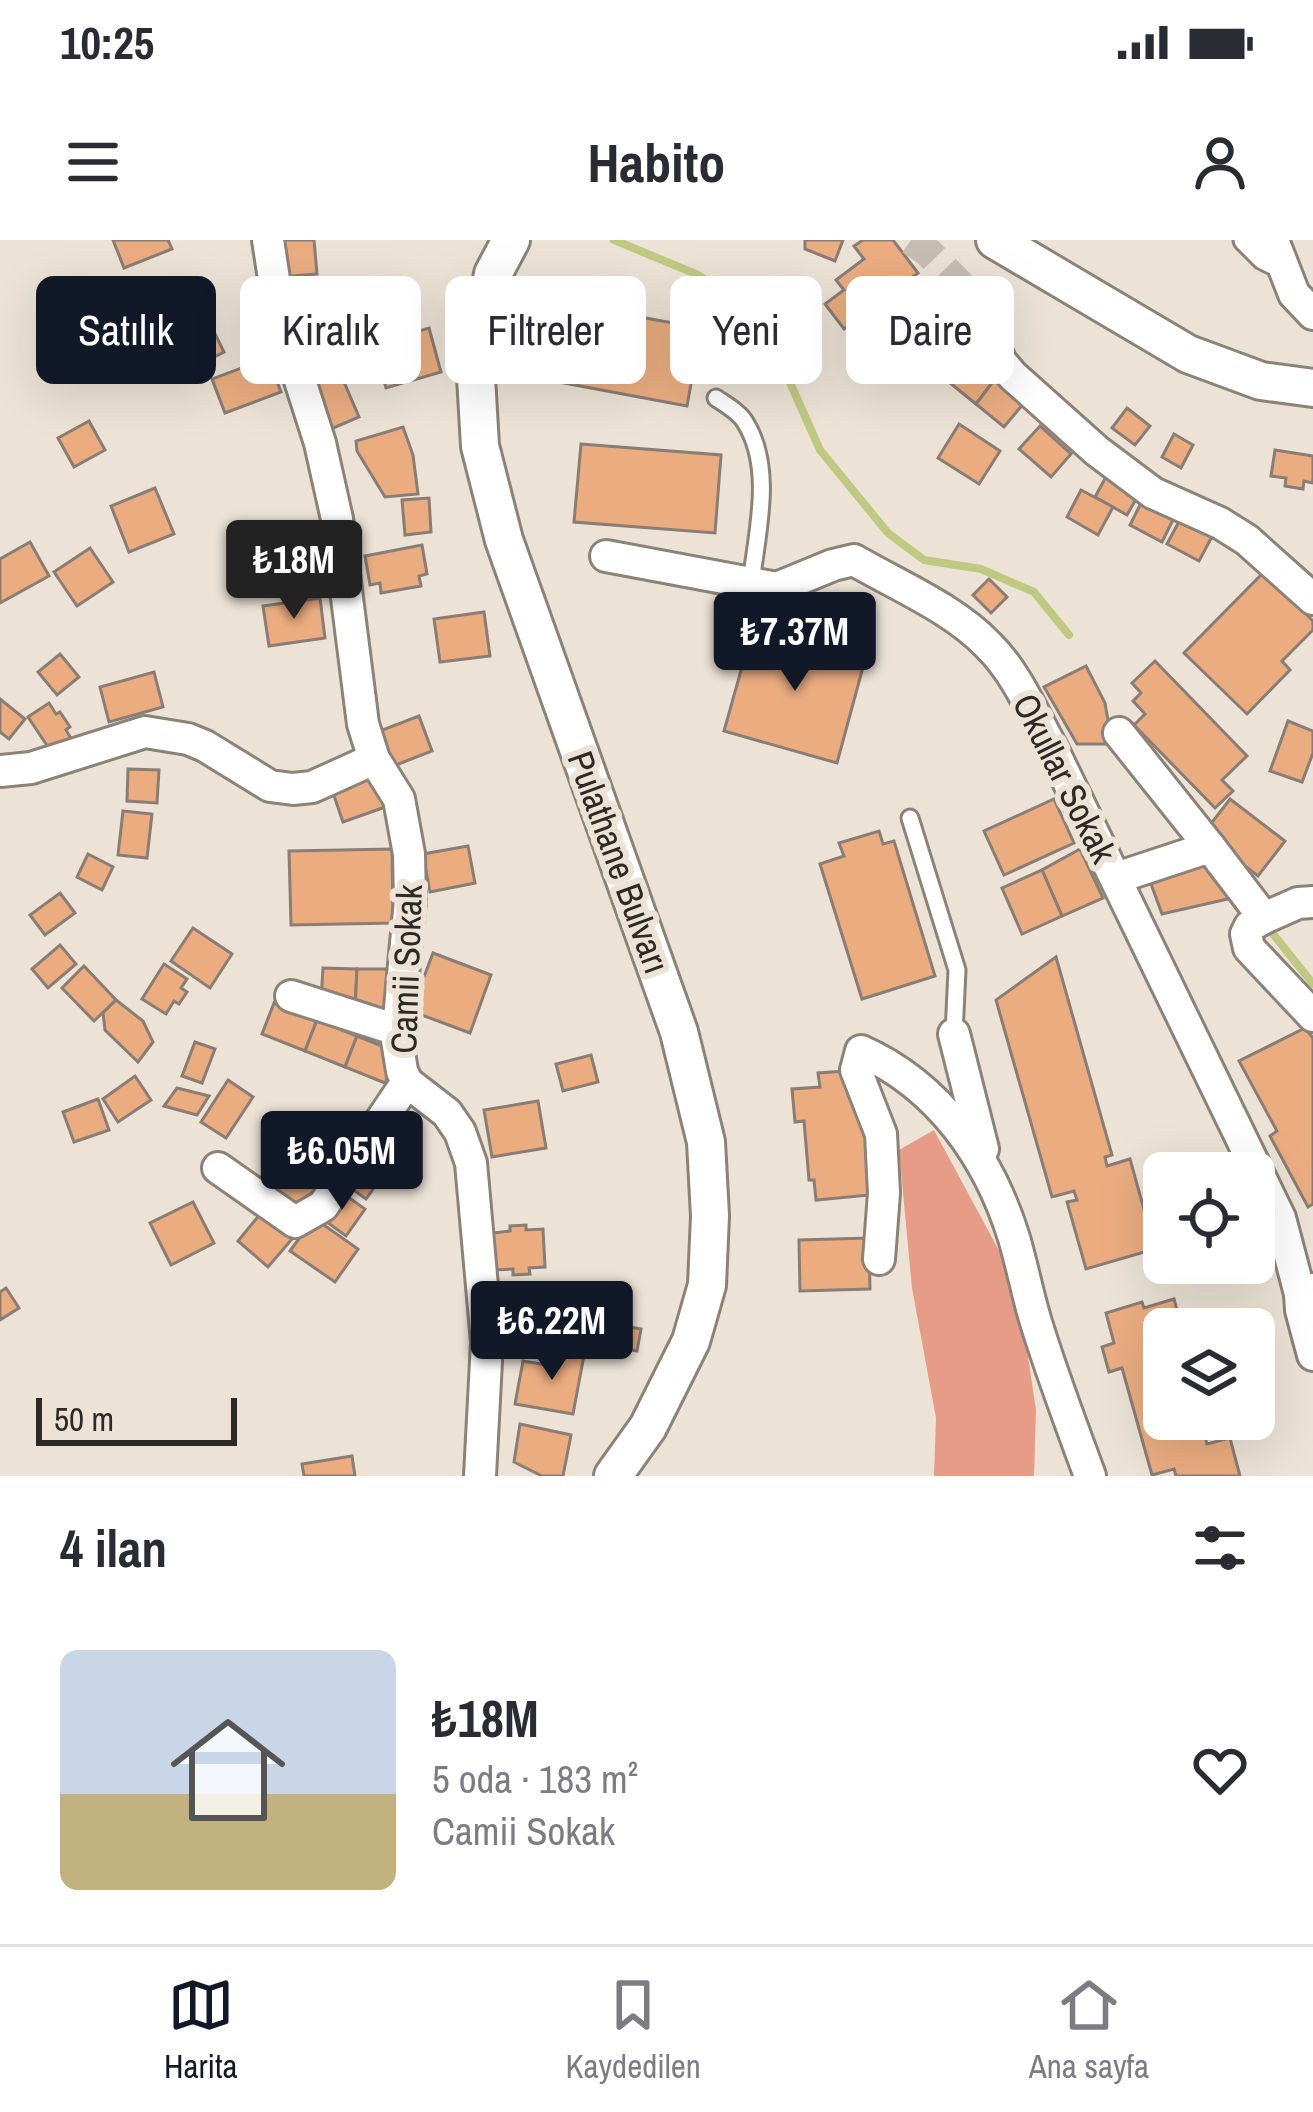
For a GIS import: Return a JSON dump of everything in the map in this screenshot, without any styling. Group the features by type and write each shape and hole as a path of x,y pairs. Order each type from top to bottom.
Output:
{"street":[{"name":"Camii Sokak","path":"268,240 280,318 320,443 338,519 363,724 374,760 398,799 409,854 407,942 397,1030 402,1071 407,1082 446,1113 460,1132 471,1163 487,1342 480,1476"},
{"name":"Pulathane Bulvarı","path":"511,240 493,274 483,326 476,377 480,446 504,540 680,1031 706,1142 707,1286 691,1341 648,1426 614,1476"},
{"path":"995,240 1188,354 1261,381 1313,388"},
{"path":"1245,240 1273,263 1276,249"},
{"path":"1276,249 1313,272"},
{"path":"1276,249 1294,294 1313,314"},
{"path":"1014,377 1097,451 1153,493 1246,539 1313,599"},
{"name":"Okullar Sokak","path":"606,556 777,588 854,560 963,623 990,646 1014,679 1116,878 1280,1218 1306,1292 1301,1310 1313,1355"},
{"path":"0,771 32,768 145,732 188,739 270,786 293,789 312,787 374,760"},
{"path":"1119,733 1210,847 1257,922"},
{"path":"1116,878 1210,847"},
{"path":"1313,902 1298,903 1257,922 1246,934 1249,948 1313,1016"},
{"path":"291,996 397,1030"},
{"path":"954,1034 991,1184"},
{"path":"879,1259 884,1193 881,1135 856,1070 860,1052 900,1073 936,1101 983,1164 1012,1234 1035,1318 1090,1476"},
{"path":"218,1168 295,1222 323,1206 407,1082"}],"lane":[{"path":"716,398 744,418 758,449 762,487 751,583"},
{"path":"910,818 957,970 954,1034"}],"shaded area":[{"path":"934,1130 1017,1284 1036,1410 1034,1476 934,1476 936,1418 912,1288 899,1150"}],"building":[{"path":"113,240 168,240 172,249 124,268"},
{"path":"276,240 314,240 317,274 279,276"},
{"path":"805,240 843,240 835,261 805,249"},
{"path":"863,240 893,240 918,273 846,276 844,329 825,304 844,290 836,280 864,259 854,246"},
{"path":"646,318 670,322 670,384 691,384 687,406 569,384 646,384"},
{"path":"429,328 441,372 421,378 421,330"},
{"path":"240,368 240,384 278,384 281,392 225,413 214,384 216,378"},
{"path":"312,384 345,384 359,417 331,429"},
{"path":"951,384 991,384 976,404"},
{"path":"991,384 1001,384 1024,403 1004,427 976,404"},
{"path":"1127,408 1150,426 1135,445 1112,428"},
{"path":"89,421 105,450 74,467 58,438"},
{"path":"959,424 1000,451 979,484 938,458"},
{"path":"1040,426 1071,454 1051,477 1019,449"},
{"path":"403,427 413,455 418,494 385,497 357,451 356,441"},
{"path":"1174,434 1193,445 1181,468 1162,457"},
{"path":"581,444 721,455 715,533 574,522"},
{"path":"1275,450 1313,456 1313,483 1304,481 1303,489 1285,486 1286,478 1271,476"},
{"path":"1107,475 1140,492 1127,515 1095,497"},
{"path":"155,488 174,534 129,552 111,506"},
{"path":"1081,490 1113,507 1098,535 1067,517"},
{"path":"1144,497 1176,514 1162,542 1130,525"},
{"path":"429,498 431,532 405,535 402,500"},
{"path":"1182,516 1214,533 1199,561 1167,544"},
{"path":"30,542 49,576 0,603 0,559"},
{"path":"422,545 427,574 419,576 421,586 381,593 380,583 370,585 365,556"},
{"path":"90,548 113,582 77,606 54,572"},
{"path":"1264,572 1313,621 1313,630 1282,661 1290,670 1247,714 1184,653"},
{"path":"989,579 1007,597 991,613 973,595"},
{"path":"320,598 325,638 269,646 263,606"},
{"path":"484,612 490,656 440,662 434,619"},
{"path":"754,624 866,656 837,763 724,731"},
{"path":"60,654 79,677 57,695 38,672"},
{"path":"1155,661 1247,756 1222,780 1233,791 1215,808 1134,725 1145,714 1133,701 1141,693 1132,683"},
{"path":"1086,666 1105,703 1112,744 1077,744 1044,687"},
{"path":"154,672 163,707 109,722 100,687"},
{"path":"0,699 25,719 9,739 0,732"},
{"path":"49,703 70,727 66,730 72,740 52,753 28,717"},
{"path":"419,716 432,751 391,767 377,732"},
{"path":"1288,721 1313,731 1313,753 1302,782 1270,771"},
{"path":"128,769 159,770 157,803 127,801"},
{"path":"375,769 388,806 343,822 330,784"},
{"path":"1054,799 1074,843 1004,875 984,831"},
{"path":"1230,799 1285,841 1258,876 1203,834"},
{"path":"123,811 152,814 147,858 118,855"},
{"path":"879,831 883,844 894,841 935,976 862,999 820,864 844,856 839,843"},
{"path":"468,846 475,883 430,892 423,854"},
{"path":"392,849 393,923 291,925 289,851"},
{"path":"1080,849 1103,898 1062,916 1042,870"},
{"path":"88,854 113,867 102,890 77,877"},
{"path":"1201,857 1232,898 1162,914 1151,884"},
{"path":"1042,870 1062,916 1022,934 1002,888"},
{"path":"60,893 75,913 45,935 30,915"},
{"path":"193,928 232,954 210,988 171,961"},
{"path":"60,945 76,964 48,988 32,969"},
{"path":"433,953 491,975 470,1033 411,1011"},
{"path":"1056,957 1112,1155 1105,1157 1107,1166 1130,1159 1143,1206 1143,1252 1086,1269 1067,1202 1077,1200 1074,1191 1052,1197 996,1000"},
{"path":"164,964 187,979 181,988 187,992 166,1014 142,999"},
{"path":"84,966 116,1000 94,1021 62,988"},
{"path":"323,968 357,969 355,1010 321,1002"},
{"path":"357,969 399,969 397,1022 355,1010"},
{"path":"116,1000 143,1021 153,1042 138,1062 105,1030 103,1013"},
{"path":"274,1003 317,1020 305,1051 262,1034"},
{"path":"317,1020 357,1036 345,1067 305,1051"},
{"path":"1305,1028 1313,1038 1313,1204 1308,1207 1270,1136 1277,1131 1239,1061"},
{"path":"357,1036 397,1052 385,1083 345,1067"},
{"path":"195,1042 215,1049 202,1083 182,1076"},
{"path":"591,1055 598,1082 563,1091 556,1064"},
{"path":"846,1071 853,1084 856,1112 864,1112 870,1195 816,1200 814,1180 809,1180 804,1121 795,1122 792,1089 820,1087 818,1073"},
{"path":"135,1076 151,1100 118,1122 103,1099"},
{"path":"228,1080 253,1097 226,1138 201,1122"},
{"path":"177,1088 209,1096 197,1115 164,1106"},
{"path":"98,1099 109,1130 74,1142 63,1112"},
{"path":"538,1101 546,1148 492,1157 484,1110"},
{"path":"374,1141 396,1157 366,1199 344,1183"},
{"path":"298,1159 330,1184 306,1215 274,1191"},
{"path":"338,1190 365,1209 346,1236 320,1217"},
{"path":"193,1202 214,1243 171,1265 150,1223"},
{"path":"261,1213 292,1239 268,1267 238,1241"},
{"path":"314,1218 358,1249 335,1282 290,1251"},
{"path":"526,1225 526,1230 543,1229 545,1267 529,1268 530,1274 496,1270 493,1233"},
{"path":"869,1238 870,1289 800,1291 799,1240"},
{"path":"6,1288 19,1308 0,1320 0,1292"},
{"path":"1174,1299 1176,1308 1144,1308"},
{"path":"1142,1302 1143,1440 1206,1440 1207,1444 1231,1440 1240,1476 1176,1476 1174,1469 1152,1475 1122,1368 1109,1372 1102,1347 1114,1343 1106,1313"},
{"path":"601,1322 641,1329 637,1351 596,1344"},
{"path":"563,1346 585,1350 573,1414 515,1404 523,1361 559,1367"},
{"path":"520,1424 571,1435 563,1476 542,1476 514,1462"},
{"path":"352,1456 355,1476 304,1476 302,1464"}],"waterway":[{"path":"614,240 696,274 743,303 775,349 820,450 888,533 924,560 981,569 1034,592 1069,635"},
{"path":"1265,924 1313,984"}],"tunnel":[{"path":"911,240 951,276"}]}
